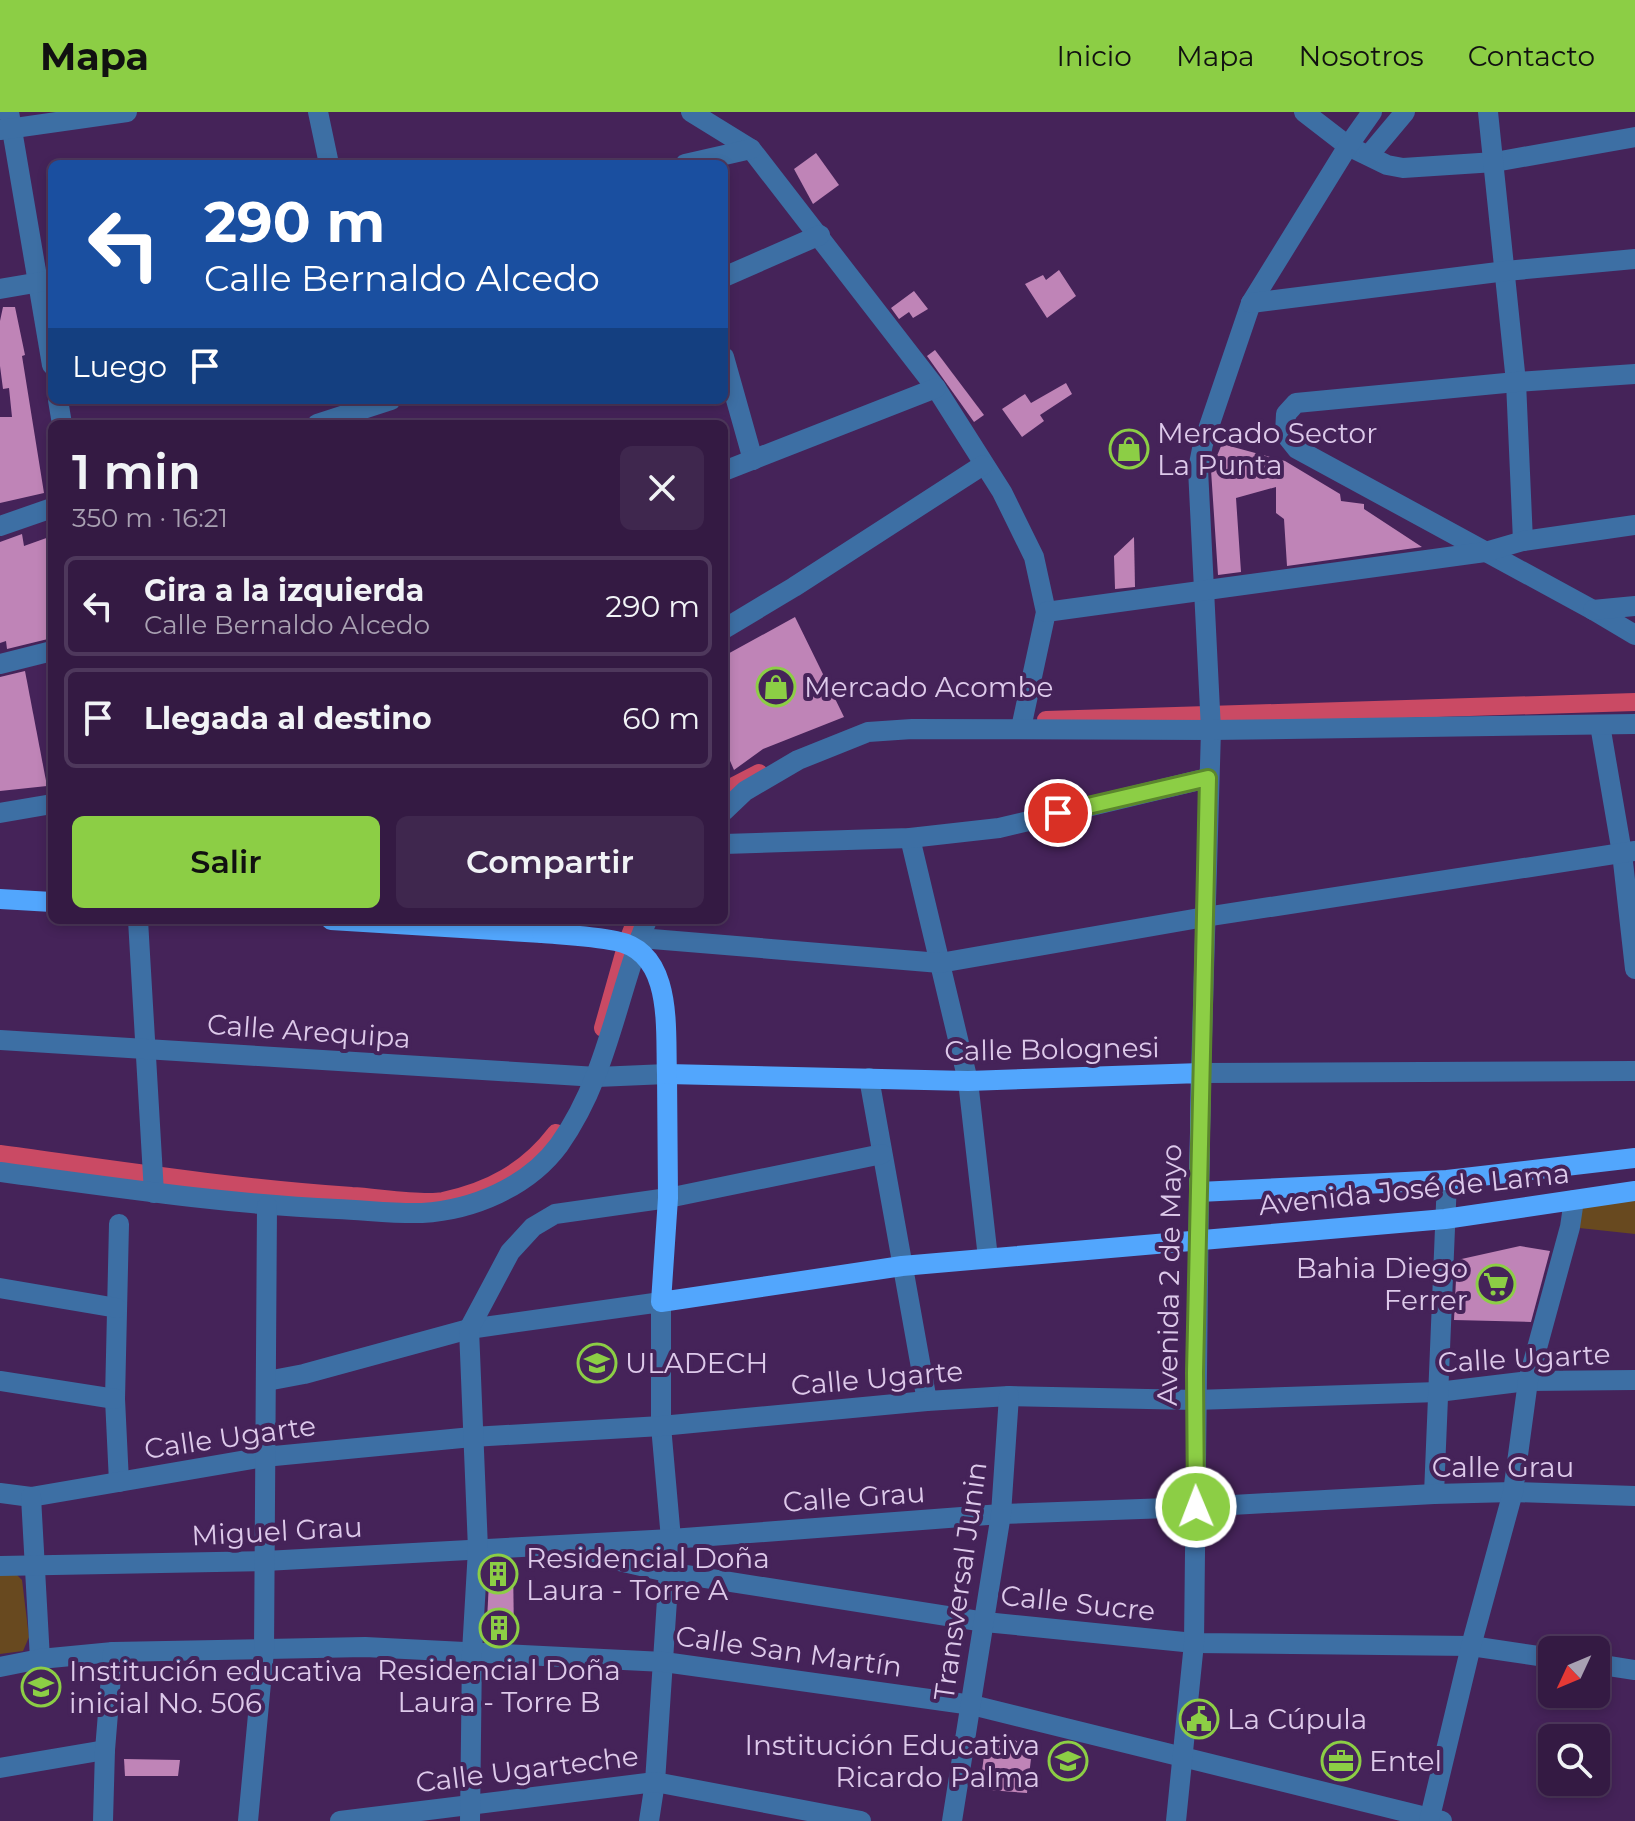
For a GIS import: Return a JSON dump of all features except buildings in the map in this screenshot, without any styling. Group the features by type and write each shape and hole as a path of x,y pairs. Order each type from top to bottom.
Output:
{"main road":[{"path":"0,899 48,902"},
{"path":"458,924 619,941 641,951 654,966 663,993 667,1074 668,1198 661,1302"},
{"name":"Calle Bolognesi","path":"667,1074 968,1081 1201,1073"},
{"name":"Avenida 2 de Mayo","path":"1199,1192 1201,1073"},
{"name":"Avenida José de Lama","path":"1199,1192 1447,1180 1635,1158"},
{"name":"Avenida José de Lama","path":"661,1302 902,1266 1445,1219 1635,1191"}],"street":[{"path":"48,317 45,281 7,123 127,112"},
{"path":"318,112 328,160"},
{"path":"691,112 751,149 936,388 1002,492 1034,557 1046,612 1021,728"},
{"path":"1304,112 1348,146 1387,165 1403,168 1495,162 1635,137"},
{"name":"Avenida 2 de Mayo","path":"1201,1073 1210,728 1198,469 1203,444 1251,303 1372,112"},
{"path":"1369,155 1405,112"},
{"path":"1488,112 1516,382 1523,541"},
{"path":"703,160 751,149"},
{"path":"728,275 820,235"},
{"path":"1251,303 1506,271 1635,259"},
{"path":"0,289 45,281"},
{"path":"728,371 753,460"},
{"path":"1635,374 1296,403 1286,414 1285,434 1297,449 1635,635"},
{"path":"728,469 936,388"},
{"path":"333,420 384,407"},
{"path":"728,627 983,465"},
{"path":"0,526 48,509"},
{"path":"1046,612 1485,552 1523,541 1635,525"},
{"path":"1593,610 1635,606"},
{"path":"0,664 48,652"},
{"path":"728,807 745,791 798,760 868,732 912,729 1635,724"},
{"path":"1600,725 1629,852 1635,969"},
{"path":"728,844 910,838 999,828 1208,778"},
{"path":"0,813 48,805"},
{"path":"910,838 968,1081 988,1258"},
{"path":"0,1172 267,1206 423,1213 465,1205 508,1190 557,1147 606,1077 643,929 940,963 1205,917 1629,852"},
{"path":"138,924 154,1193"},
{"name":"Calle Arequipa","path":"0,1040 606,1077"},
{"name":"Calle Bolognesi","path":"1201,1073 1635,1071"},
{"name":"Calle Bolognesi","path":"606,1077 667,1074"},
{"path":"869,1078 927,1401"},
{"path":"470,1812 472,1652 478,1549 469,1329 510,1252 533,1227 555,1214 668,1198 882,1154"},
{"path":"1434,1494 1447,1180"},
{"name":"Avenida 2 de Mayo","path":"1176,1821 1194,1643 1199,1192"},
{"path":"1434,1820 1471,1646 1513,1492 1528,1381 1570,1227 1574,1200"},
{"path":"248,1821 264,1651 267,1206"},
{"path":"119,1224 115,1399 119,1482"},
{"path":"0,1288 117,1308"},
{"path":"267,1381 304,1374 469,1329 661,1302 661,1426 671,1539 655,1782 649,1821"},
{"name":"Calle Ugarte","path":"0,1493 31,1497 264,1457 472,1437 661,1426 927,1401 1009,1396 1195,1400 1438,1392 1528,1381 1635,1380"},
{"path":"0,1381 115,1399"},
{"name":"Transversal Junin","path":"952,1821 1001,1514 1009,1396"},
{"name":"Calle Grau","path":"557,1546 1001,1514 1434,1494 1513,1492 1635,1496"},
{"path":"31,1497 40,1659"},
{"name":"Miguel Grau","path":"0,1566 265,1561 557,1546"},
{"name":"Calle Sucre","path":"557,1546 667,1572 985,1622 1194,1643 1471,1646 1538,1656"},
{"name":"Calle San Martín","path":"0,1667 40,1659 113,1652 365,1647 664,1662 972,1705 1182,1755 1388,1814 1434,1820"},
{"path":"103,1821 113,1652"},
{"path":"1610,1666 1635,1670"},
{"path":"0,1768 105,1750"},
{"name":"Calle Ugarteche","path":"340,1821 470,1812 655,1782 861,1821"}],"shaded area":[{"path":"1635,1195 1635,1234 1570,1227 1574,1200"},
{"path":"15,1573 22,1580 29,1637 23,1651 0,1654 0,1574"}],"waterway":[{"path":"1046,720 1635,702"},
{"path":"728,790 759,773"},
{"path":"603,1028 634,924"},
{"path":"0,1154 264,1188 434,1202 476,1192 506,1178 533,1158 556,1133"}],"place":[{"name":"Mercado Sector La Punta","path":"1129,449"},
{"name":"Mercado Acombe","path":"776,687"},
{"name":"Bahia Diego Ferrer","path":"1496,1284"},
{"name":"ULADECH","path":"597,1363"},
{"name":"Residencial Doña Laura - Torre A","path":"498,1574"},
{"name":"Residencial Doña Laura - Torre B","path":"499,1628"},
{"name":"Institución educativa inicial No. 506","path":"41,1687"},
{"name":"La Cúpula","path":"1199,1719"},
{"name":"Institución Educativa Ricardo Palma","path":"1068,1761"},
{"name":"Entel","path":"1341,1761"}],"route":[{"path":"1058,813 1208,778 1195,1373 1196,1507"}]}
